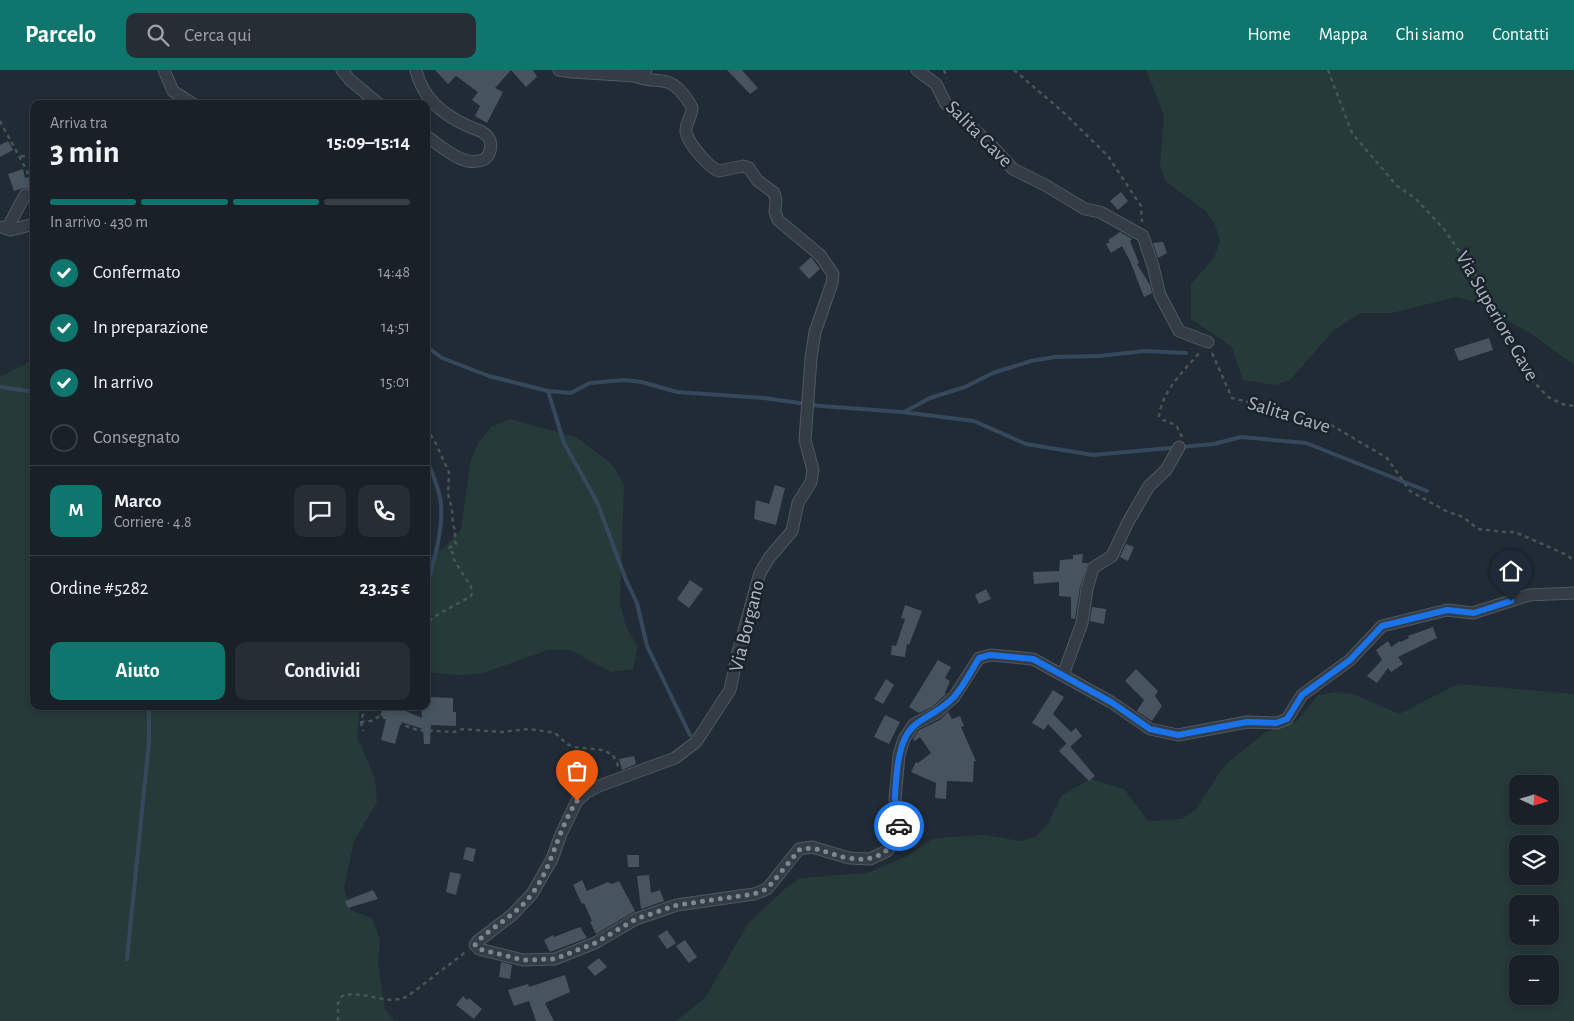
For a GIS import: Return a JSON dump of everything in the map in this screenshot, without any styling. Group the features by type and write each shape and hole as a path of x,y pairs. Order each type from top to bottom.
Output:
{"street":[{"path":"164,70 173,90 187,100"},
{"path":"342,70 350,80 374,100"},
{"path":"416,70 421,87 436,105 457,121 487,135 490,139 491,148 485,158 477,162 469,162 430,139"},
{"path":"559,70 635,76 646,70"},
{"name":"Salita Gave","path":"917,70 936,84 946,104 989,143 1013,169 1086,210 1100,212 1142,236"},
{"name":"Via Borgano","path":"621,777 675,758 696,742 730,690 738,652 760,573 792,531 798,503 811,482 813,470 805,440 811,358 815,332 832,283 833,274 820,255 778,220 775,212 776,200 774,193 758,180 749,168 743,166 719,171 709,165 687,134 686,128 692,108 677,88 666,81 646,80 635,76"},
{"path":"4,228 25,195"},
{"path":"4,228 30,225"},
{"path":"1142,236 1153,266 1160,295 1179,331 1208,342"},
{"path":"1063,675 1082,623 1087,589 1093,568 1112,556 1128,522 1149,486 1166,470 1179,447"},
{"path":"621,777 586,792 577,801 561,834 552,859 532,894 524,904 482,937 475,945 482,951 523,960 555,959 595,943 636,919 677,905 754,894 767,889 800,849 812,847 849,858 870,859 887,851 897,837 901,820 895,799 899,755 904,739 914,724 936,713 954,696 979,658 990,655 1033,659 1111,702 1150,729 1178,735 1247,722 1276,723 1287,719 1302,695 1350,660 1382,626 1447,610 1474,613 1530,595 1574,593"}],"path":[{"path":"1014,70 1063,112 1108,156 1141,206 1142,236"},
{"name":"Via Superiore Gave","path":"1328,70 1352,133 1397,186 1416,198 1444,229 1477,277 1511,334 1513,352 1522,366 1548,397 1562,404 1574,406"},
{"path":"0,121 27,170 30,188 25,195"},
{"path":"19,156 30,157"},
{"path":"1179,447 1183,438 1176,425 1163,420 1159,416 1161,404 1167,391 1208,342"},
{"name":"Salita Gave","path":"1208,342 1232,398 1281,410 1314,421 1326,422 1388,458 1410,492 1446,511 1463,517 1478,528 1516,532 1567,554 1574,561"},
{"path":"430,434 449,472 448,494 456,532 454,538 456,544 449,548 449,550 472,593 471,596 432,618 430,621"},
{"path":"363,731 361,722 364,710"},
{"path":"361,722 371,721 380,716 417,730 454,732 463,729 502,732 528,730 550,732 556,734 567,744 581,748 603,750 613,756 621,777"},
{"path":"338,1021 338,1003 342,996 352,993 401,1000 424,985 475,945"}],"green space":[{"path":"1146,70 1574,70 1574,365 1530,333 1472,301 1456,297 1392,313 1360,313 1333,331 1290,380 1275,385 1243,380 1232,347 1191,319 1191,284 1214,258 1220,241 1215,225 1206,211 1165,181 1160,165 1164,115"},
{"path":"30,361 30,710 360,710 357,737 375,778 377,802 354,841 344,888 350,910 372,918 380,939 378,963 385,1009 394,1021 0,1021 0,377"},
{"path":"510,419 576,437 613,465 624,485 620,604 626,627 638,647 633,669 611,672 570,650 548,650 481,674 458,675 430,672 430,556 445,547 461,530 470,463 478,443 491,427"},
{"path":"1458,684 1574,694 1574,1021 676,1021 705,998 749,922 786,888 800,878 867,873 905,857 934,838 985,835 1019,841 1035,837 1047,825 1062,795 1091,779 1124,789 1148,821 1182,819 1196,809 1223,767 1264,733 1296,722 1318,695 1336,692 1353,694 1399,714"}],"building":[{"path":"435,70 511,70 495,88 503,92 487,123 475,116 480,106 472,100 478,92 456,76 448,84"},
{"path":"511,70 533,70 537,77 526,87"},
{"path":"727,70 742,70 758,88 750,94"},
{"path":"8,141 13,150 0,157 0,145"},
{"path":"23,169 25,178 30,177 30,190 24,188 14,191 8,174"},
{"path":"1121,192 1128,201 1118,210 1110,201"},
{"path":"1120,232 1132,239 1130,241 1139,263 1137,264 1150,285 1152,293 1144,297 1122,246 1111,253 1106,244 1110,242 1108,240"},
{"path":"1163,242 1167,253 1158,258 1153,243"},
{"path":"811,257 820,269 809,279 799,268"},
{"path":"1489,338 1493,350 1459,361 1454,349"},
{"path":"775,485 785,488 776,525 754,519 756,500 769,504"},
{"path":"1126,544 1134,547 1128,561 1120,557"},
{"path":"1083,554 1082,563 1088,563 1080,587 1075,619 1071,618 1071,597 1059,596 1059,582 1034,584 1033,572 1059,571 1060,560 1073,559 1073,555"},
{"path":"690,580 703,589 689,608 677,599"},
{"path":"986,589 991,599 979,604 975,595"},
{"path":"905,605 922,611 909,645 907,644 905,657 891,655 892,645 896,646 905,619 901,618"},
{"path":"1092,607 1106,609 1104,624 1090,621"},
{"path":"1433,627 1437,638 1398,657 1403,664 1391,672 1388,668 1377,683 1367,676 1382,660 1376,650 1388,641 1391,647 1409,638 1408,636"},
{"path":"938,660 951,667 945,678 950,681 946,694 932,707 919,713 909,707"},
{"path":"1136,669 1158,691 1155,696 1162,706 1152,721 1137,711 1144,700 1125,681"},
{"path":"886,679 894,685 883,704 874,699"},
{"path":"1053,690 1064,697 1053,714 1071,732 1076,728 1082,736 1070,747 1048,724 1044,730 1032,723"},
{"path":"430,697 453,698 456,726 431,725 430,744 424,744 423,729 401,722 395,744 381,740 386,719 380,715 382,710 403,710 422,718 421,710 430,710"},
{"path":"948,712 952,719 960,716 964,726 961,727 976,761 974,761 973,782 947,781 946,799 935,798 936,783 911,772 916,762 918,763 931,753 920,737 915,741 913,739 919,730 940,720"},
{"path":"885,715 900,722 889,744 874,737"},
{"path":"1067,743 1095,776 1089,781 1059,751"},
{"path":"634,756 636,764 622,770 619,759"},
{"path":"466,847 476,849 473,862 463,859"},
{"path":"627,855 639,855 639,867 628,867"},
{"path":"450,872 461,874 456,895 446,892"},
{"path":"649,875 651,893 660,890 664,901 641,909 637,876"},
{"path":"582,880 587,891 608,882 612,884 619,881 635,911 596,934 584,903 582,904 573,885"},
{"path":"373,890 378,899 348,908 345,901"},
{"path":"580,927 587,938 550,952 544,940 553,935 554,937"},
{"path":"667,930 676,943 667,949 658,936"},
{"path":"685,940 697,957 689,963 676,946"},
{"path":"599,958 607,967 595,976 587,967"},
{"path":"501,962 512,965 510,979 499,977"},
{"path":"565,975 570,992 545,1003 554,1021 536,1021 529,1001 514,1006 508,990 528,984 529,987"},
{"path":"463,996 467,1000 469,998 482,1009 474,1019 456,1005"}],"waterway":[{"path":"430,349 442,358 489,376 548,391 571,393 590,383 624,380 642,382 677,392 764,398 821,406 902,412 974,421 1026,444 1093,455 1214,444 1241,437 1306,443 1427,491"},
{"path":"904,412 930,398 965,387 993,373 1031,361 1055,357 1099,356 1145,351 1186,353"},
{"path":"0,387 30,391"},
{"path":"548,391 564,443 597,502 626,580 637,603 647,646 690,735"},
{"path":"430,469 441,504 437,548 430,575"},
{"path":"127,959 149,742 149,710"}],"way so far":[{"path":"577,801 561,834 552,859 532,894 512,915 476,943 476,947 482,951 523,960 555,959 595,943 636,919 677,905 754,894 767,889 800,849 812,847 849,858 870,859 887,851 897,837 899,826"}],"route":[{"path":"899,826 901,820 895,799 899,755 904,739 914,724 936,713 954,696 979,658 990,655 1033,659 1111,702 1150,729 1178,735 1247,722 1276,723 1287,719 1302,695 1350,660 1382,626 1447,610 1474,613 1511,601"}]}
